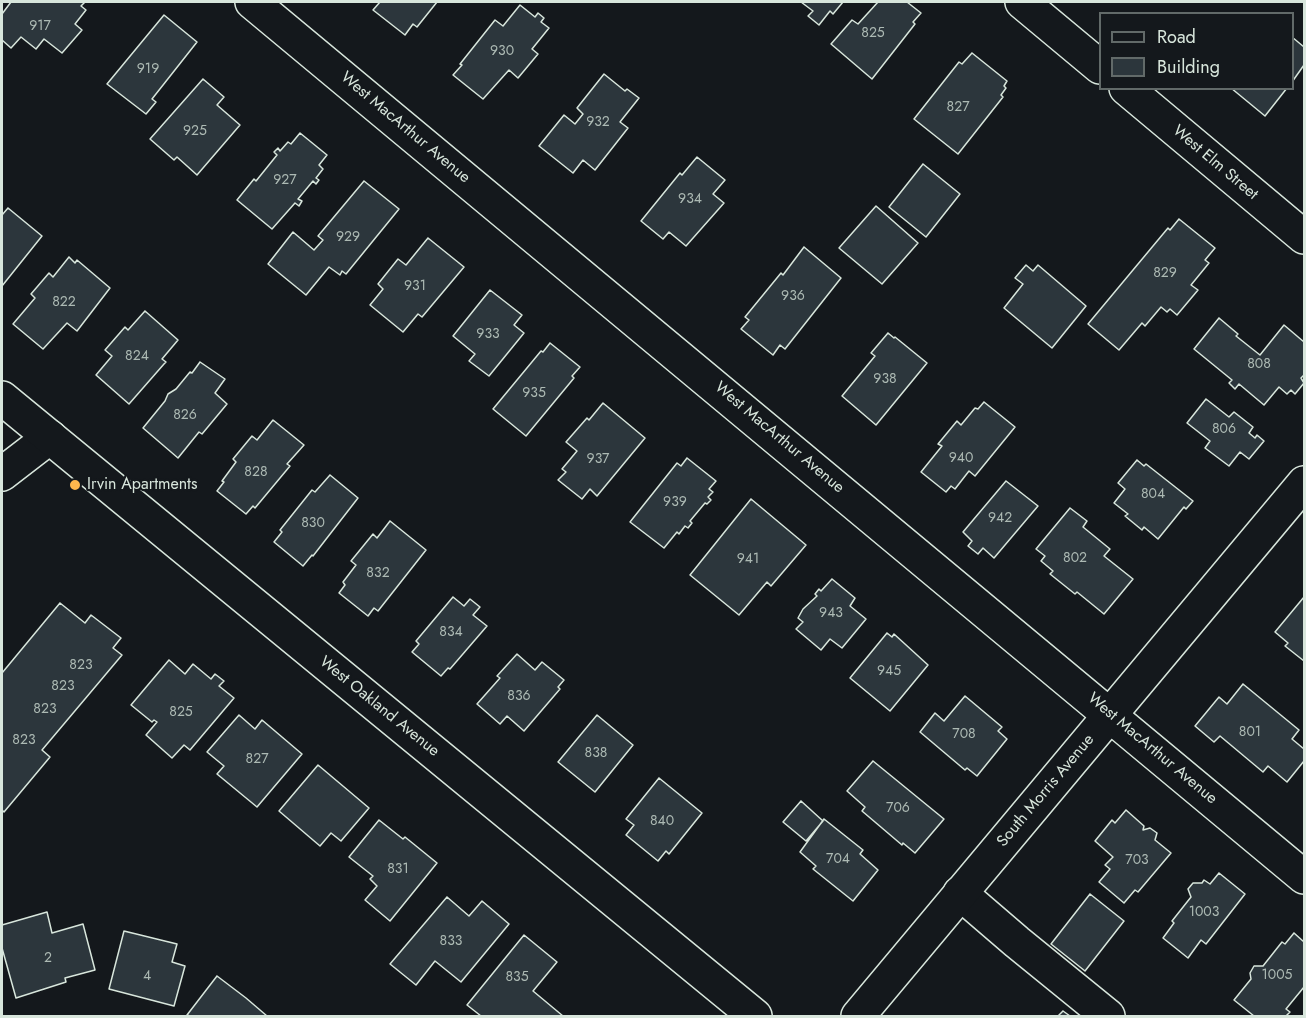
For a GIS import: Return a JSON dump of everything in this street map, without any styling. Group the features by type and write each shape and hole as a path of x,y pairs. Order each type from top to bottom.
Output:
{"main road":[{"name":"West MacArthur Avenue","path":"252,2 1305,877"},
{"path":"1022,2 1099,65"},
{"name":"West Elm Street","path":"1128,90 1305,237"},
{"name":"West Oakland Avenue","path":"2,398 755,1017"},
{"path":"2,474 50,437"},
{"name":"South Morris Avenue","path":"858,1017 1305,483"},
{"path":"960,893 1108,1017"}],"building":[{"path":"11,2 85,2 81,6 86,10 75,24 82,30 62,53 44,39 36,49 21,37 11,48 2,40 2,14"},
{"path":"380,2 437,2 417,27 413,24 405,35 373,10"},
{"path":"801,2 843,2 833,14 830,11 819,25 808,16 813,11"},
{"path":"878,2 907,2 921,13 872,79 831,44 852,20 858,24"},
{"path":"520,5 535,17 538,13 544,18 541,22 549,28 532,49 538,54 518,78 509,70 483,99 453,75 495,20 503,26"},
{"path":"164,15 197,42 152,99 156,102 146,114 107,84"},
{"path":"1294,39 1304,47 1304,65 1294,79"},
{"path":"972,53 1007,81 1004,86 1006,88 1001,95 1003,97 958,154 914,119 959,62 962,64"},
{"path":"604,74 625,91 627,89 639,98 620,122 628,128 595,170 583,160 573,173 539,146 564,115 575,124 583,114 577,108"},
{"path":"203,79 224,97 217,105 240,125 197,175 177,157 174,160 150,139"},
{"path":"1233,90 1285,90 1265,116"},
{"path":"300,133 327,155 319,165 323,169 316,178 319,180 316,184 313,181 298,199 302,201 299,206 295,203 272,229 237,200 277,155 274,152 278,148 280,151 288,142 291,144"},
{"path":"697,157 725,180 713,194 724,203 686,246 669,232 663,239 641,221 680,173 682,175"},
{"path":"923,164 960,194 926,237 889,207"},
{"path":"364,181 399,209 346,274 342,271 340,275 329,267 306,295 268,264 293,232 314,250 323,240 318,236"},
{"path":"876,206 918,243 882,284 839,248"},
{"path":"8,208 42,236 2,286 2,215"},
{"path":"1179,219 1215,248 1205,260 1209,263 1191,285 1198,290 1177,315 1170,309 1167,312 1161,307 1145,326 1142,323 1119,350 1088,324 1168,228 1170,230"},
{"path":"428,238 464,267 422,317 418,314 403,332 370,305 383,289 378,284 398,259 406,265"},
{"path":"804,247 841,278 785,349 780,345 773,355 741,329 749,320 745,317 781,273 783,275"},
{"path":"69,257 75,263 77,260 110,288 77,331 67,323 43,349 13,324 35,298 31,294 49,273 53,277"},
{"path":"1026,265 1033,271 1038,265 1086,306 1052,348 1004,308 1023,284 1015,278"},
{"path":"490,290 522,315 514,325 524,333 489,376 469,361 475,354 453,336"},
{"path":"145,311 178,340 162,359 166,362 129,404 96,375 112,356 105,350 125,327 128,330"},
{"path":"1219,318 1238,334 1236,336 1260,355 1284,325 1304,342 1304,375 1301,378 1304,383 1295,394 1291,390 1287,394 1279,387 1264,405 1239,384 1235,389 1229,383 1232,380 1194,349"},
{"path":"888,333 927,363 876,425 842,396 875,356 871,353"},
{"path":"550,343 580,367 572,376 574,378 526,436 493,409"},
{"path":"200,362 225,379 215,393 227,404 202,434 199,432 178,458 143,428 168,394 176,389 190,372 192,373"},
{"path":"1206,399 1229,417 1234,412 1253,427 1249,433 1255,438 1257,435 1264,441 1249,459 1240,452 1229,466 1205,448 1210,441 1187,423"},
{"path":"984,402 1015,427 975,476 969,471 955,489 951,486 946,492 921,472 942,446 938,444 957,421 961,425 975,408 978,409"},
{"path":"603,403 645,438 597,496 590,489 582,499 558,480 566,472 562,469 577,451 566,442"},
{"path":"273,420 304,445 287,464 290,466 255,508 253,506 246,514 217,491 236,462 233,459 252,436 257,440"},
{"path":"687,458 716,481 709,489 713,492 708,497 711,500 705,503 690,521 692,523 688,528 685,526 679,534 677,532 664,548 630,522 677,463 681,466"},
{"path":"1137,460 1144,466 1146,464 1193,501 1186,509 1184,507 1158,539 1144,527 1142,530 1114,503 1125,489 1118,483"},
{"path":"330,475 358,498 303,566 274,542 282,532 280,530 312,490 315,492"},
{"path":"1006,481 1038,506 994,558 983,548 978,554 968,546 972,541 963,532"},
{"path":"751,499 806,545 771,586 767,582 739,615 690,575"},
{"path":"1070,508 1087,521 1083,527 1110,549 1104,556 1133,579 1104,614 1050,574 1053,571 1041,561 1045,556 1036,549"},
{"path":"390,521 426,550 378,611 374,608 368,616 339,593 345,585 343,582 356,565 351,561 373,534 377,538"},
{"path":"832,579 855,598 850,606 866,619 842,648 830,639 821,650 796,629 803,622 798,618 803,609 817,596 815,594 819,589 821,591"},
{"path":"453,597 464,606 470,599 480,607 473,615 487,626 450,669 448,668 441,676 412,652 419,644 416,641"},
{"path":"1304,597 1304,661 1285,646 1288,643 1275,632"},
{"path":"60,603 85,623 91,615 121,638 113,648 122,655 42,750 50,757 4,812 2,810 2,673"},
{"path":"887,633 892,637 894,634 928,665 890,711 850,678"},
{"path":"517,654 535,670 542,662 564,680 558,687 560,689 524,731 507,716 500,724 477,704 500,678 497,676"},
{"path":"169,660 185,674 193,664 211,679 215,674 224,681 219,686 234,698 190,750 184,745 172,758 146,735 157,722 154,720 152,722 131,705"},
{"path":"1243,684 1299,730 1292,739 1304,749 1304,761 1287,782 1268,766 1263,772 1220,736 1214,742 1195,726 1219,697 1227,704"},
{"path":"965,696 1002,727 998,731 1007,739 977,776 967,768 965,770 920,732 935,713 944,721"},
{"path":"239,715 255,729 262,720 302,754 257,807 217,774 224,766 207,752"},
{"path":"597,715 633,745 595,792 558,762"},
{"path":"873,761 944,819 915,853 903,843 902,845 862,811 865,807 847,791"},
{"path":"318,765 369,808 341,841 331,833 320,846 279,811"},
{"path":"659,778 702,813 669,854 666,851 658,861 626,835 634,825 626,819"},
{"path":"801,801 823,821 806,841 783,822"},
{"path":"1126,810 1144,826 1143,830 1150,828 1157,833 1155,840 1171,853 1138,892 1135,890 1124,903 1099,882 1110,869 1105,865 1113,857 1095,841 1112,820 1115,823"},
{"path":"824,819 863,850 860,854 878,870 853,901 813,869 816,866 800,852"},
{"path":"379,820 403,839 405,837 437,863 390,921 365,900 377,886 370,879 373,876 349,857"},
{"path":"1219,873 1245,894 1206,944 1201,940 1188,958 1163,938 1174,923 1172,921 1191,897 1188,889 1193,883 1202,883 1204,880 1210,884"},
{"path":"1090,894 1124,921 1085,971 1051,944"},
{"path":"447,897 469,916 482,901 509,924 461,982 435,961 416,985 390,964"},
{"path":"47,912 52,933 83,924 95,970 65,978 66,982 16,998 2,948 2,925"},
{"path":"124,931 177,944 172,962 185,966 174,1006 109,989"},
{"path":"1294,933 1304,942 1304,987 1286,1009 1290,1012 1286,1016 1254,1016 1234,1000 1251,979 1250,973 1254,966 1263,966 1282,942 1285,944"},
{"path":"524,935 557,962 533,991 563,1016 481,1016 467,1005"},
{"path":"217,976 246,998 267,1016 187,1015"},
{"path":"1063,1011 1070,1016 1058,1016"}],"place":[{"name":"Irvin Apartments","path":"75,485"}]}
